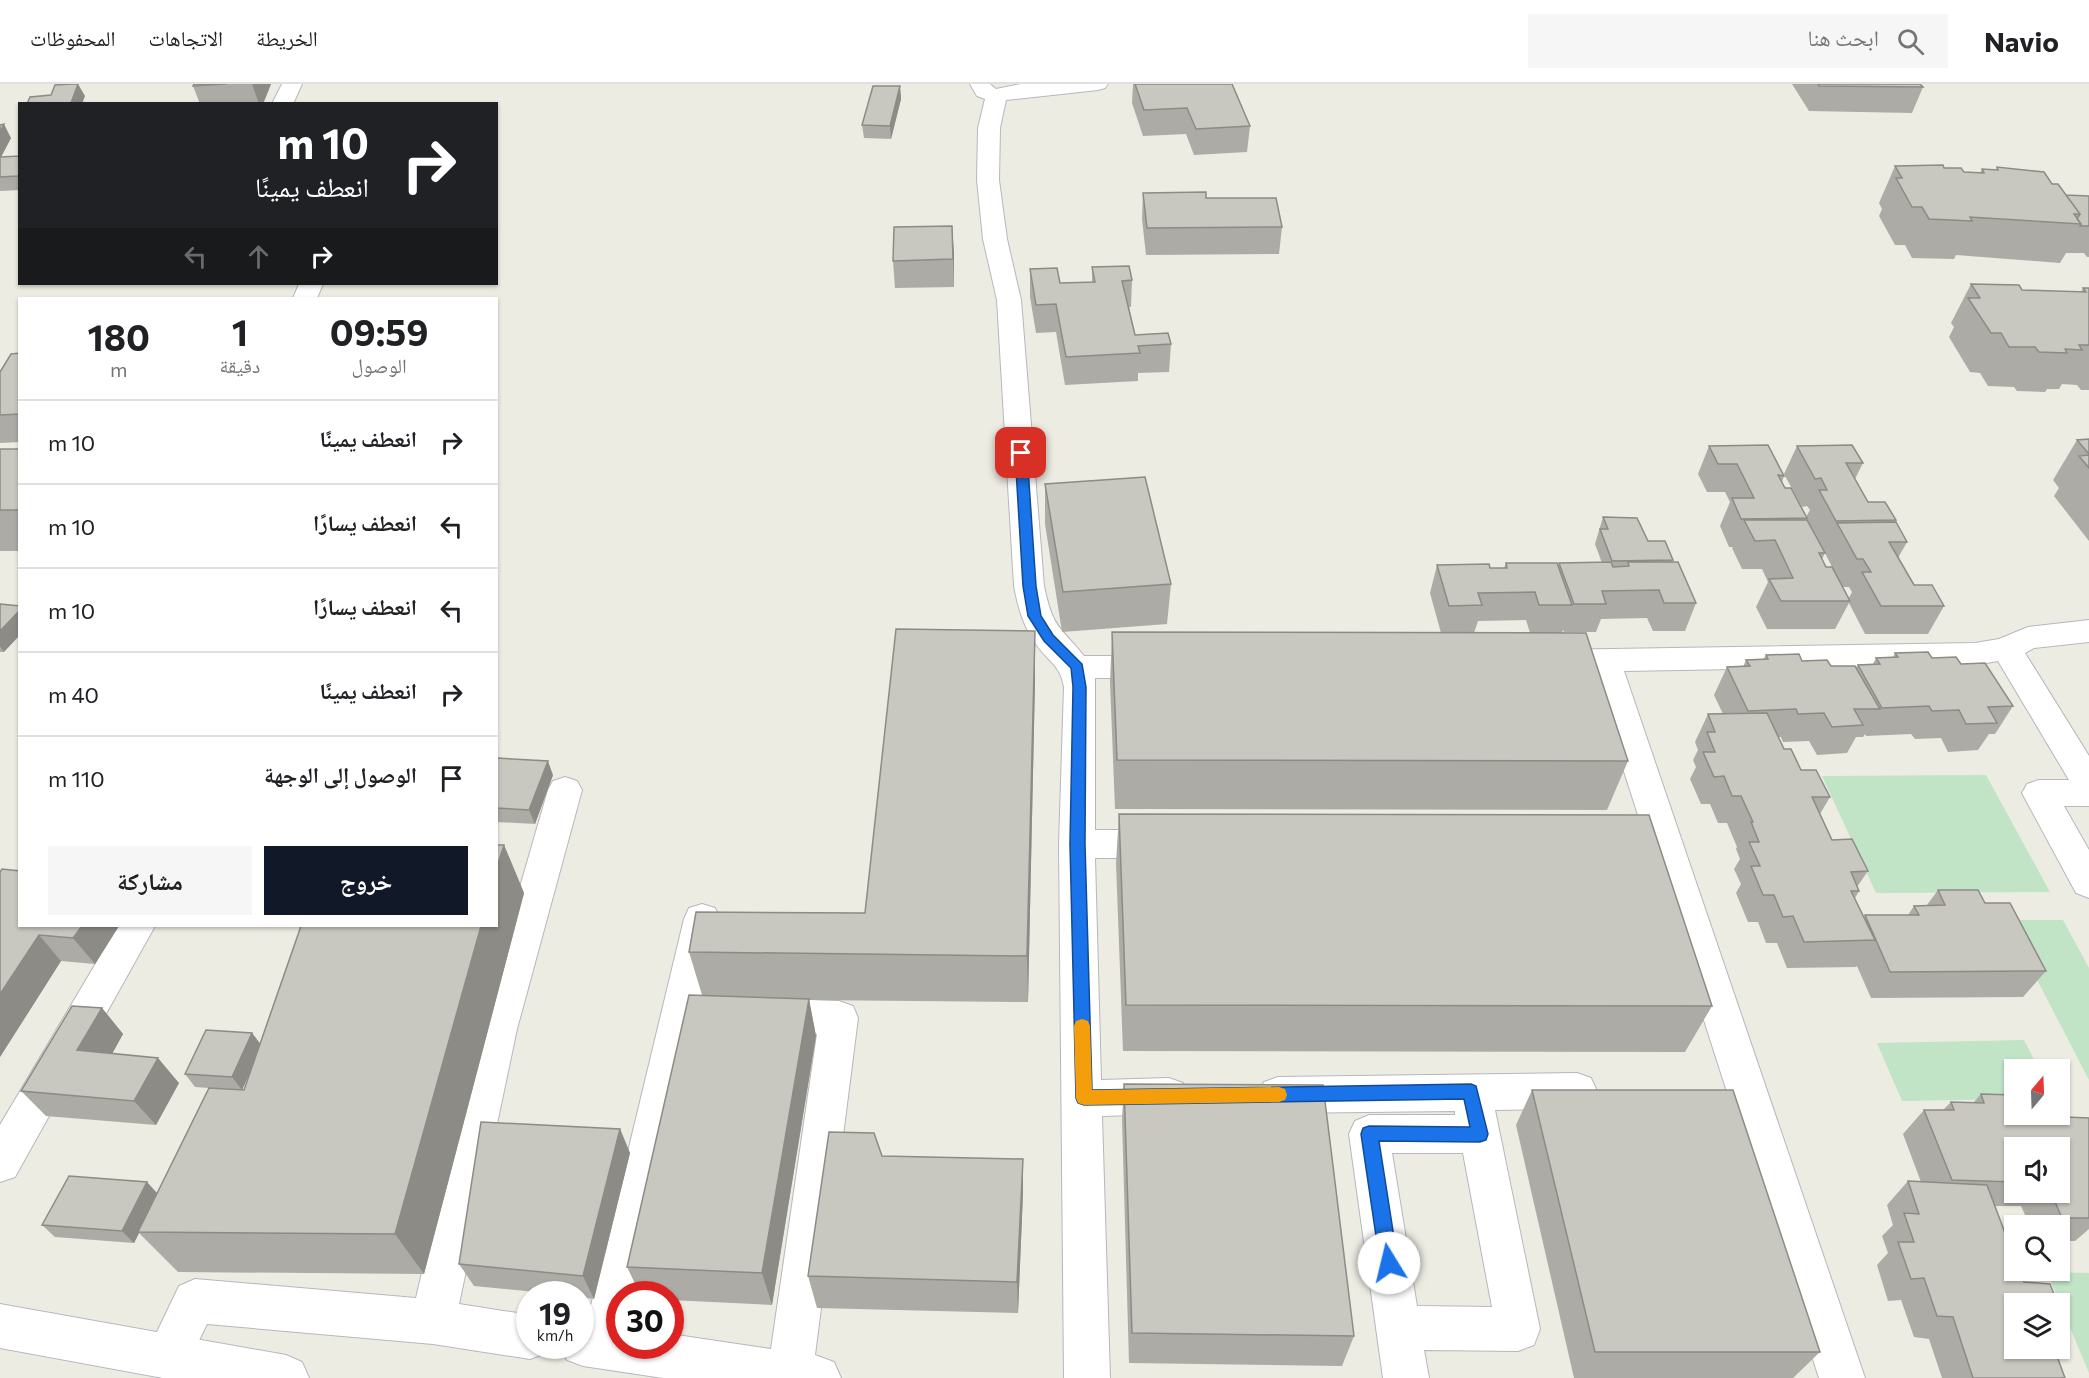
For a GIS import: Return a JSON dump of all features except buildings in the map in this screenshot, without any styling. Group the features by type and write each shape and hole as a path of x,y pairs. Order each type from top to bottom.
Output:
{"street":[{"path":"283,102 292,84"},
{"path":"1087,1378 1084,1098 1077,844 1080,720 1077,667 1048,638 1035,616 1029,586 1009,300 994,239 988,180 988,90 1011,91 1098,84"},
{"path":"1520,662 1975,654 2006,649 2028,639 2089,632"},
{"path":"2006,649 2089,784"},
{"path":"1604,660 1646,843 1731,1090 1842,1378"},
{"path":"1077,667 1181,667"},
{"path":"433,1323 498,1029 565,790"},
{"path":"2089,793 2039,793 2089,883"},
{"path":"1077,844 1197,843"},
{"path":"594,1338 680,1012 702,919"},
{"path":"0,1162 136,927"},
{"path":"594,1346 804,1376 839,1018 680,1012"},
{"path":"1248,1095 1610,1091"},
{"path":"1398,1328 1518,1329 1471,1092"},
{"path":"1084,1098 1201,1096"},
{"path":"1406,1378 1369,1134 1480,1134"},
{"path":"167,1357 195,1301 433,1323 516,1335"},
{"path":"0,1326 286,1378"}],"green space":[{"path":"1986,775 2050,892 1876,893 1822,776"},
{"path":"2006,920 2063,920 2089,968 2089,1080"},
{"path":"2024,1040 2034,1059 2004,1059 2004,1099 1902,1101 1877,1043"},
{"path":"2070,1273 2089,1273 2089,1373 2070,1327 2070,1293 2056,1293 2051,1281 2070,1281"}],"slow traffic":[{"path":"1082,1026 1084,1098 1279,1095"}],"route":[{"path":"1021,453 1029,586 1035,616 1048,638 1077,667 1080,687 1077,844 1084,1098 1471,1092 1480,1134 1369,1134 1389,1263"}]}
